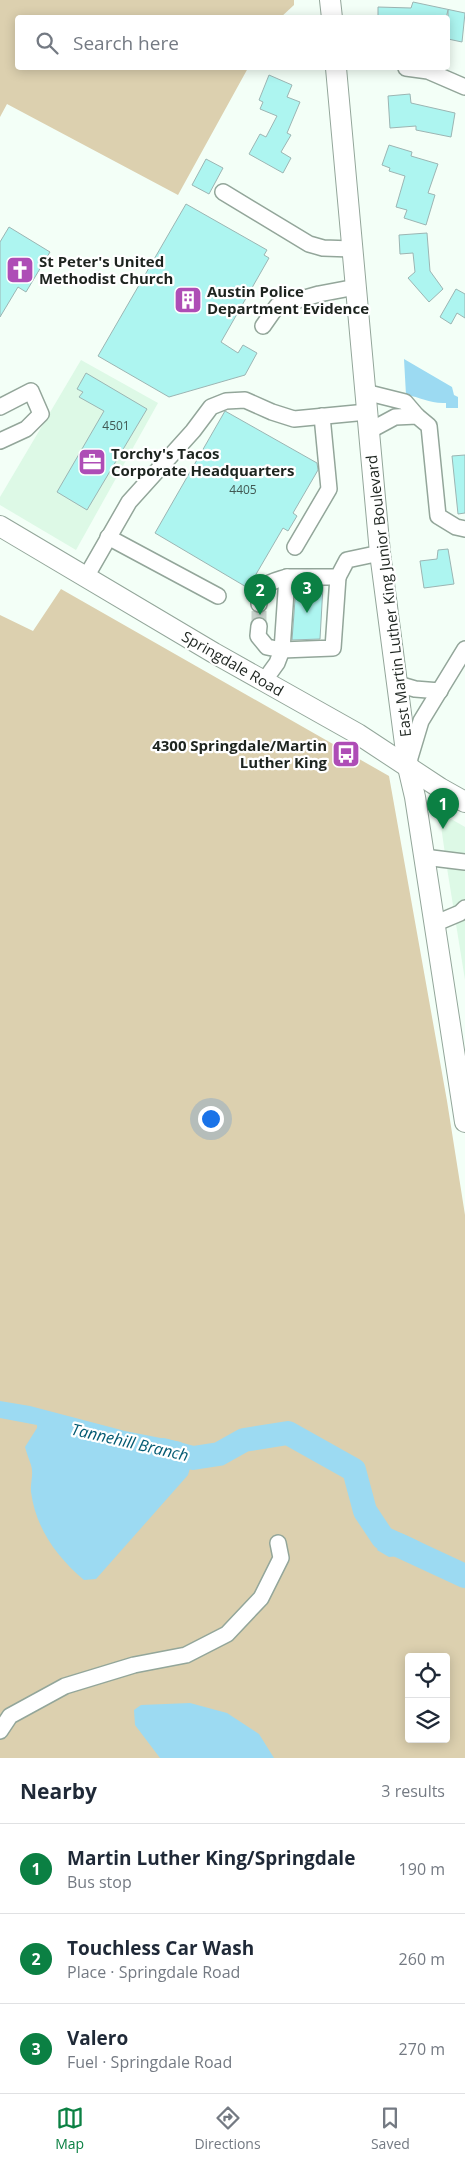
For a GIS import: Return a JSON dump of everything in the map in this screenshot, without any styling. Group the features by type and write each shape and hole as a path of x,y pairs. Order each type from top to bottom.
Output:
{"main road":[{"path":"330,0 332,15"},
{"name":"East Martin Luther King Junior Boulevard","path":"336,70 380,553 408,767 415,797 434,924 458,1036 464,1114"},
{"name":"Springdale Road","path":"0,526 358,734 465,802"}],"street":[{"path":"421,70 428,71 465,87"},
{"path":"223,192 309,244 323,248 352,249"},
{"path":"263,326 277,306 319,294 356,287"},
{"path":"0,407 31,391 41,414 26,429 0,441"},
{"path":"86,577 129,502 193,432 211,407 226,401 246,400 272,412 294,419 367,412 405,402 429,426 438,516 465,529"},
{"path":"367,412 395,417 417,416"},
{"path":"295,548 329,489 322,416"},
{"path":"108,537 218,596"},
{"path":"259,626 258,636 267,647 282,650 333,648 338,577 347,560 380,553"},
{"path":"260,604 260,592 267,583 287,577 338,577"},
{"path":"264,681 277,663 282,650 287,577"},
{"path":"408,767 421,721 440,691 460,670 465,649"},
{"path":"398,684 415,689 440,691"},
{"path":"424,857 465,862"},
{"path":"434,924 463,913"},
{"path":"0,1731 10,1716 65,1686 134,1665 186,1655 227,1634 261,1598 281,1558 278,1542"}],"shaded area":[{"path":"0,0 294,0 294,5 283,15 15,15 15,70 247,70 178,195 7,104 0,117"},
{"path":"81,360 158,403 76,550 0,505 0,497"},
{"path":"61,589 389,776 447,1101 465,1215 465,1758 0,1758 0,615 33,631"},
{"path":"439,812 465,827 465,980 447,868"}],"water":[{"path":"404,359 452,387 454,395 458,397 458,408 446,408 446,403 406,395"},
{"path":"0,1401 30,1406 125,1431 181,1442 193,1458 188,1475 96,1579 84,1580 74,1571 57,1552 43,1530 31,1492 32,1468 25,1447 37,1425 0,1418"},
{"path":"388,1529 418,1541 449,1562 465,1569 465,1581 444,1576 411,1555 389,1557 377,1550"},
{"path":"190,1703 227,1713 259,1734 274,1758 160,1758 135,1725 134,1710 141,1705"}],"building":[{"path":"413,2 465,13 462,42 450,39 450,15 448,15 448,10 447,15 378,15 378,7 411,8"},
{"path":"269,75 292,85 287,97 300,102 287,133 291,135 281,152 291,158 283,173 249,154 260,134 266,137 277,116 260,109 263,102 259,100"},
{"path":"410,94 411,103 455,113 451,137 416,130 416,126 390,128 388,96"},
{"path":"389,145 412,152 411,156 438,164 428,193 435,195 426,225 404,218 407,210 396,207 405,176 389,171 390,168 382,165"},
{"path":"206,159 223,168 209,194 192,185"},
{"name":"Austin Police Department Evidence","path":"186,204 267,250 264,255 269,258 221,342 238,353 243,345 257,353 245,375 169,397 98,356"},
{"name":"St Peter's United Methodist Church","path":"9,227 50,252 26,292 18,287 0,317 0,242"},
{"path":"427,233 430,271 443,289 429,302 408,278 415,272 413,253 400,254 399,235"},
{"path":"456,289 465,294 465,318 457,313 451,324 440,317"},
{"path":"86,373 147,409 87,510 57,492 104,411 79,397 83,392 77,389"},
{"path":"225,411 317,463 318,470 293,513 297,516 288,531 283,528 248,588 155,533"},
{"path":"465,455 465,513 458,514 452,456"},
{"path":"448,549 454,584 424,588 420,561 437,559 438,550"},
{"path":"296,586 323,586 320,639 292,640"}],"waterway":[{"name":"Tannehill Branch","path":"163,1450 193,1458 219,1454 244,1440 288,1433 354,1470 365,1511 383,1538 465,1576"}],"tunnel":[{"path":"259,604 259,626"}],"place":[{"name":"St Peter's United Methodist Church","path":"20,270"},
{"name":"Austin Police Department Evidence","path":"188,300"},
{"name":"Torchy's Tacos Corporate Headquarters","path":"92,462"},
{"name":"Valero","path":"307,613"},
{"name":"Touchless Car Wash","path":"260,615"},
{"name":"4300 Springdale/Martin Luther King","path":"346,754"},
{"name":"Martin Luther King/Springdale","path":"443,829"}]}
